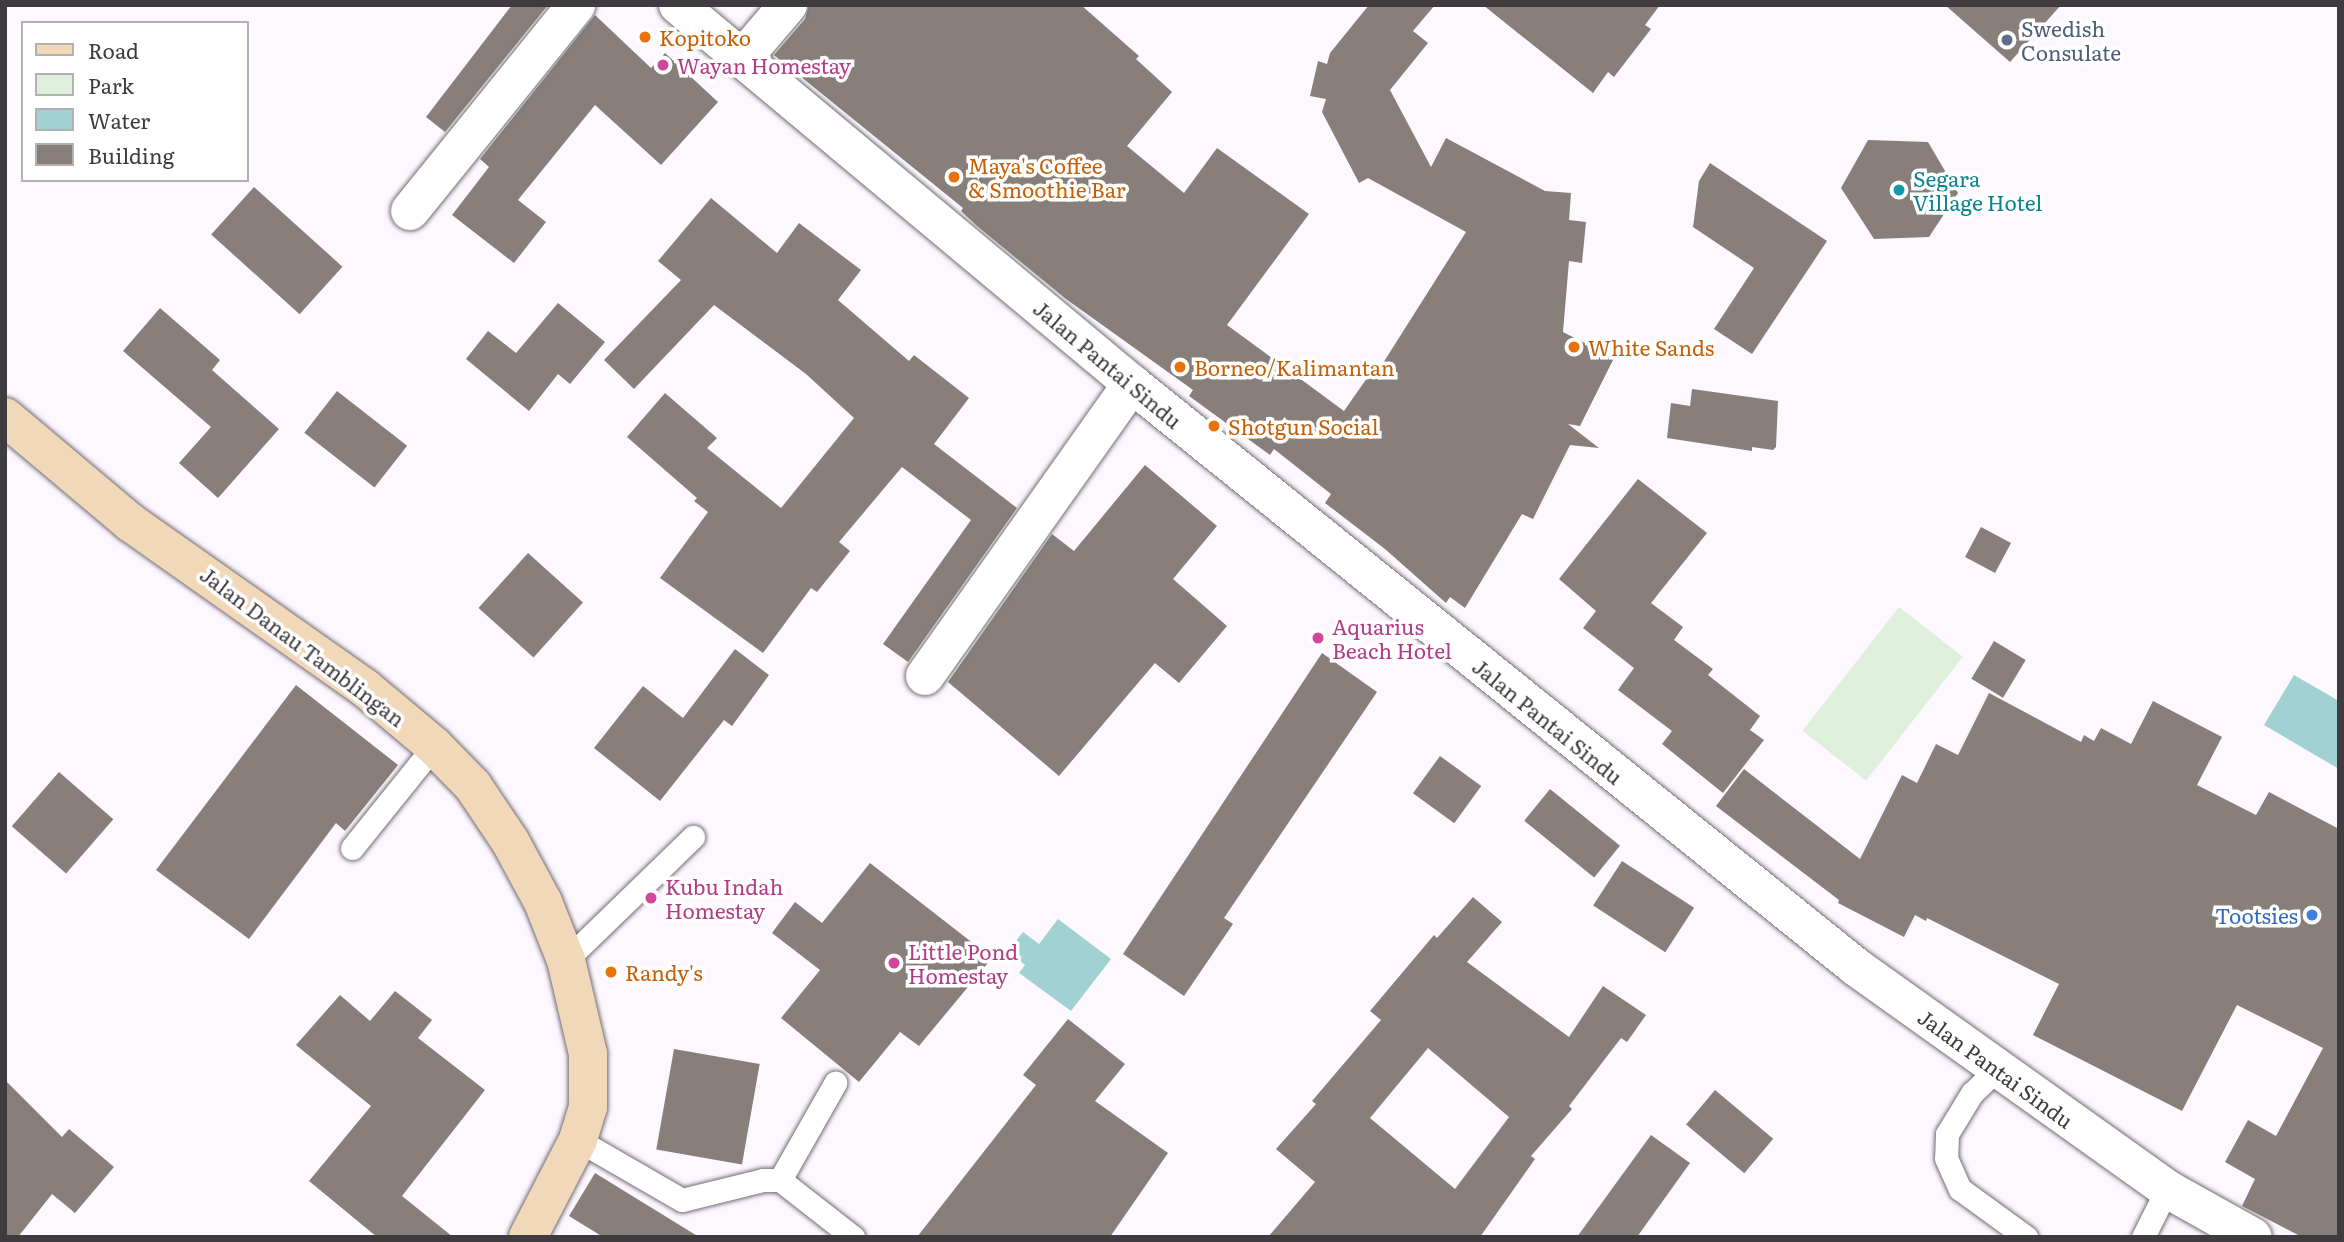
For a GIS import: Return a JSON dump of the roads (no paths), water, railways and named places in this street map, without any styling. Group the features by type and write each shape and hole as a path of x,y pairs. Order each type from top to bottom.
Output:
{"street":[{"path":"410,211 576,5"},
{"name":"Jalan Pantai Sindu","path":"678,5 1132,384 1845,959 1996,1070 2167,1189 2253,1237"},
{"path":"741,59 788,5"},
{"path":"925,677 1132,384"},
{"name":"Jalan Danau Tamblingan","path":"5,417 131,523 365,688 434,746 473,786 510,841 543,902 566,960 588,1054 588,1107 578,1140 528,1237"}],"lane":[{"path":"352,848 434,746"},
{"path":"566,960 693,837"},
{"path":"1996,1070 1972,1093 1947,1134 1946,1158 1960,1189 2026,1237"},
{"path":"780,1180 835,1083"},
{"path":"578,1140 682,1200 763,1180 780,1180 853,1237"},
{"path":"2143,1237 2167,1189"}],"water":[{"path":"2294,675 2339,701 2339,769 2264,725"},
{"path":"1058,919 1111,959 1071,1011 1019,973 1025,965 1008,951 1023,932 1039,944"}],"place":[{"name":"Kopitoko","path":"645,37"},
{"name":"Swedish Consulate","path":"2007,40"},
{"name":"Wayan Homestay","path":"663,65"},
{"name":"Maya's Coffee & Smoothie Bar","path":"954,177"},
{"name":"Segara Village Hotel","path":"1899,190"},
{"name":"White Sands","path":"1574,347"},
{"name":"Borneo/Kalimantan","path":"1180,367"},
{"name":"Shotgun Social","path":"1214,426"},
{"name":"Aquarius Beach Hotel","path":"1318,638"},
{"name":"Kubu Indah Homestay","path":"651,898"},
{"name":"Tootsies","path":"2312,915"},
{"name":"Little Pond Homestay","path":"894,963"},
{"name":"Randy's","path":"611,972"}]}
